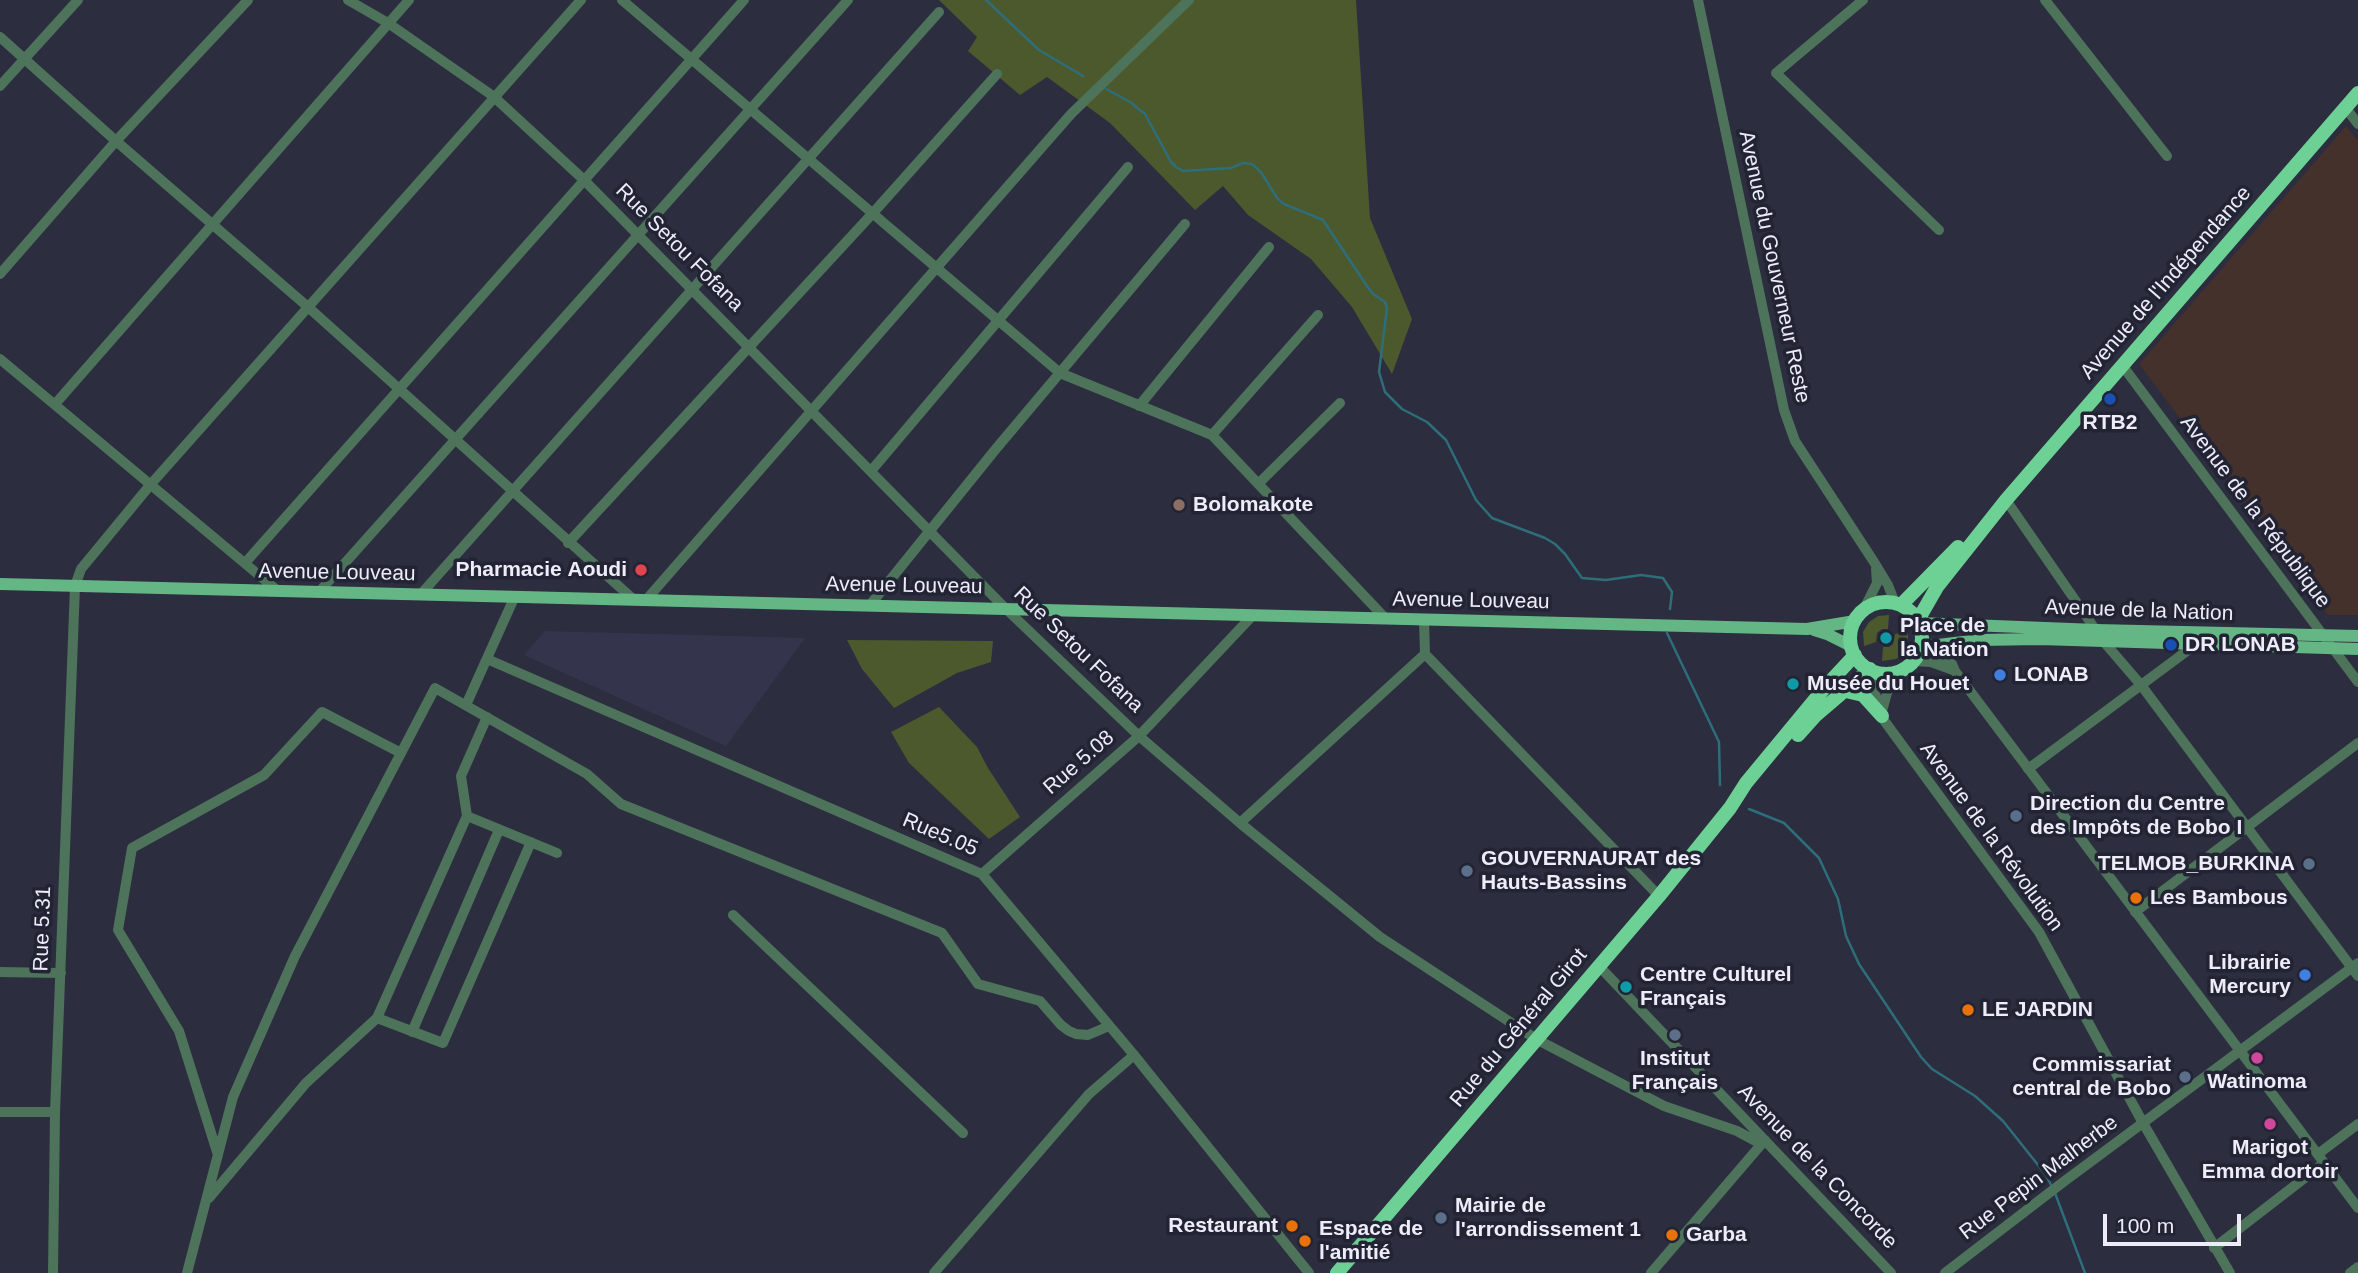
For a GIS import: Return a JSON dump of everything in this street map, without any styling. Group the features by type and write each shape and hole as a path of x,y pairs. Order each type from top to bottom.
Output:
{"highway":[{"name":"Avenue de l'Indépendance","path":"1920,619 1937,587 2006,500 2358,93"},
{"name":"Avenue de l'Indépendance","path":"1898,604 1936,572 1986,516 2006,500"},
{"path":"1882,603 1898,604 1920,619 1922,636 1918,653 1898,672 1885,674 1871,670 1861,663 1853,650 1851,633 1859,616 1882,603"},
{"path":"1730,808 1746,783 1853,650"},
{"path":"1730,808 1753,787 1815,716 1871,670"},
{"path":"1846,691 1863,695 1882,718"},
{"name":"Rue du Général Girot","path":"1337,1273 1659,896 1730,808"}],"main road":[{"name":"Avenue Louveau","path":"0,584 1807,629 1827,634 1853,650"},
{"name":"Avenue Louveau","path":"1807,629 1859,616"},
{"name":"Avenue de la Nation","path":"1920,619 2096,630 2358,636"},
{"name":"Avenue de la Nation","path":"1918,653 1980,640 2052,639 2358,649"}],"street":[{"path":"0,86 78,0"},
{"path":"0,274 117,141 248,0"},
{"name":"Rue Setou Fofana","path":"348,0 388,23 493,96 584,180 1005,608 1139,736 1240,823 1380,937 1536,1039 1664,1106 1763,1142"},
{"path":"56,403 409,0"},
{"path":"75,586 80,569 88,557 580,0"},
{"path":"622,0 1060,373 1212,435 1385,618"},
{"path":"245,563 744,0"},
{"path":"319,592 848,0"},
{"path":"0,37 308,307 568,543 639,600 811,411 1071,114 1189,0"},
{"name":"Avenue du Gouverneur Reste","path":"1698,0 1784,410 1795,441 1874,562 1898,604"},
{"path":"1863,0 1776,73 1939,230"},
{"path":"2045,0 2167,156"},
{"path":"421,594 939,12"},
{"path":"568,543 873,213 997,74"},
{"path":"2345,107 2358,124"},
{"path":"871,471 1128,167"},
{"path":"870,606 1185,225"},
{"path":"1139,406 1269,247"},
{"path":"1212,435 1318,315"},
{"path":"0,359 56,403 279,592"},
{"name":"Avenue de la République","path":"2122,365 2358,682"},
{"path":"1258,484 1340,403"},
{"path":"2006,500 2104,642 2141,685 2356,969"},
{"path":"1859,616 1874,594 1877,573 1874,562"},
{"name":"Rue 5.31","path":"53,1273 55,1112 75,586"},
{"path":"466,705 515,596"},
{"name":"Rue 5.08","path":"982,874 1139,736 1254,615"},
{"path":"1424,619 1425,654 1659,896"},
{"path":"2028,769 2210,633"},
{"path":"1918,653 1936,653 1952,664 2358,1208"},
{"path":"1918,653 1931,662 1955,671"},
{"path":"1240,823 1425,654"},
{"name":"Rue5.05","path":"486,659 982,874 1134,1055 1309,1273"},
{"name":"Avenue de la Révolution","path":"1871,670 1882,718 2039,932 2143,1124 2230,1273"},
{"path":"1882,718 1887,693 1898,672"},
{"path":"187,1273 233,1097 295,956 435,688 587,774 621,804 942,933 978,984 1040,1001 1069,1031 1088,1035 1109,1026"},
{"path":"218,1155 179,1031 118,930 132,848 264,775 322,712 401,753"},
{"path":"206,1202 306,1083 377,1018 467,816 461,776 487,717"},
{"path":"2136,912 2358,743"},
{"path":"467,816 557,853"},
{"path":"412,1032 499,830"},
{"path":"377,1018 443,1042 531,842"},
{"path":"733,915 963,1133"},
{"name":"Avenue de la Concorde","path":"1598,965 1763,1142 1891,1273"},
{"name":"Rue Pepin Malherbe","path":"1945,1273 2240,1051 2356,969"},
{"path":"0,972 61,973"},
{"path":"934,1273 1088,1094 1134,1055"},
{"path":"0,1112 55,1112"},
{"path":"2214,1248 2358,1125"},
{"path":"1651,1273 1763,1142"},
{"path":"2350,1273 2358,1267"}],"shaded area":[{"path":"2346,126 2358,141 2358,615 2328,615 2139,364"},
{"path":"545,631 805,638 726,746 524,655"}],"green space":[{"path":"939,0 1356,0 1370,218 1412,319 1392,374 1352,307 1311,259 1248,215 1223,186 1195,210 1110,123 1047,77 1020,95 968,51 977,37"},
{"path":"1889,615 1888,629 1877,633 1876,642 1864,646 1863,632 1869,622 1878,616"},
{"path":"1908,631 1908,646 1902,655 1896,659 1882,661 1883,647 1893,644 1895,634"},
{"path":"847,640 993,641 991,662 957,673 894,708 862,669"},
{"path":"939,707 977,747 1020,817 989,839 909,763 891,732"}],"waterway":[{"path":"986,0 1039,50 1083,76"},
{"path":"1106,89 1145,114 1176,167 1183,171 1252,164 1284,204 1323,220 1373,294 1385,302 1387,308 1379,372 1385,392 1402,409 1427,422 1446,440 1476,500 1492,518 1555,544 1582,578 1606,580 1641,575 1663,578 1672,592 1670,609"},
{"path":"1667,633 1719,742 1720,785"},
{"path":"1749,809 1784,823 1819,858 1838,899 1846,936 1859,964 1921,1057 1932,1069 1975,1096 2003,1121 2046,1175 2052,1187"},
{"path":"2055,1193 2085,1273"}],"place":[{"name":"RTB2","path":"2110,399"},
{"name":"Bolomakote","path":"1179,505"},
{"name":"Pharmacie Aoudi","path":"641,570"},
{"name":"Place de la Nation","path":"1886,638"},
{"name":"DR LONAB","path":"2171,645"},
{"name":"LONAB","path":"2000,675"},
{"name":"Musée du Houet","path":"1793,684"},
{"name":"Direction du Centre des Impôts de Bobo I","path":"2016,816"},
{"name":"TELMOB_BURKINA","path":"2309,864"},
{"name":"GOUVERNAURAT des Hauts-Bassins","path":"1467,871"},
{"name":"Les Bambous","path":"2136,898"},
{"name":"Librairie Mercury","path":"2305,975"},
{"name":"Centre Culturel Français","path":"1626,987"},
{"name":"LE JARDIN","path":"1968,1010"},
{"name":"Institut Français","path":"1675,1035"},
{"name":"Watinoma","path":"2257,1058"},
{"name":"Commissariat central de Bobo","path":"2185,1077"},
{"name":"Marigot Emma dortoir","path":"2270,1124"},
{"name":"Mairie de l'arrondissement 1","path":"1441,1218"},
{"name":"Restaurant","path":"1292,1226"},
{"name":"Garba","path":"1672,1235"},
{"name":"Espace de l'amitié","path":"1305,1241"}]}
